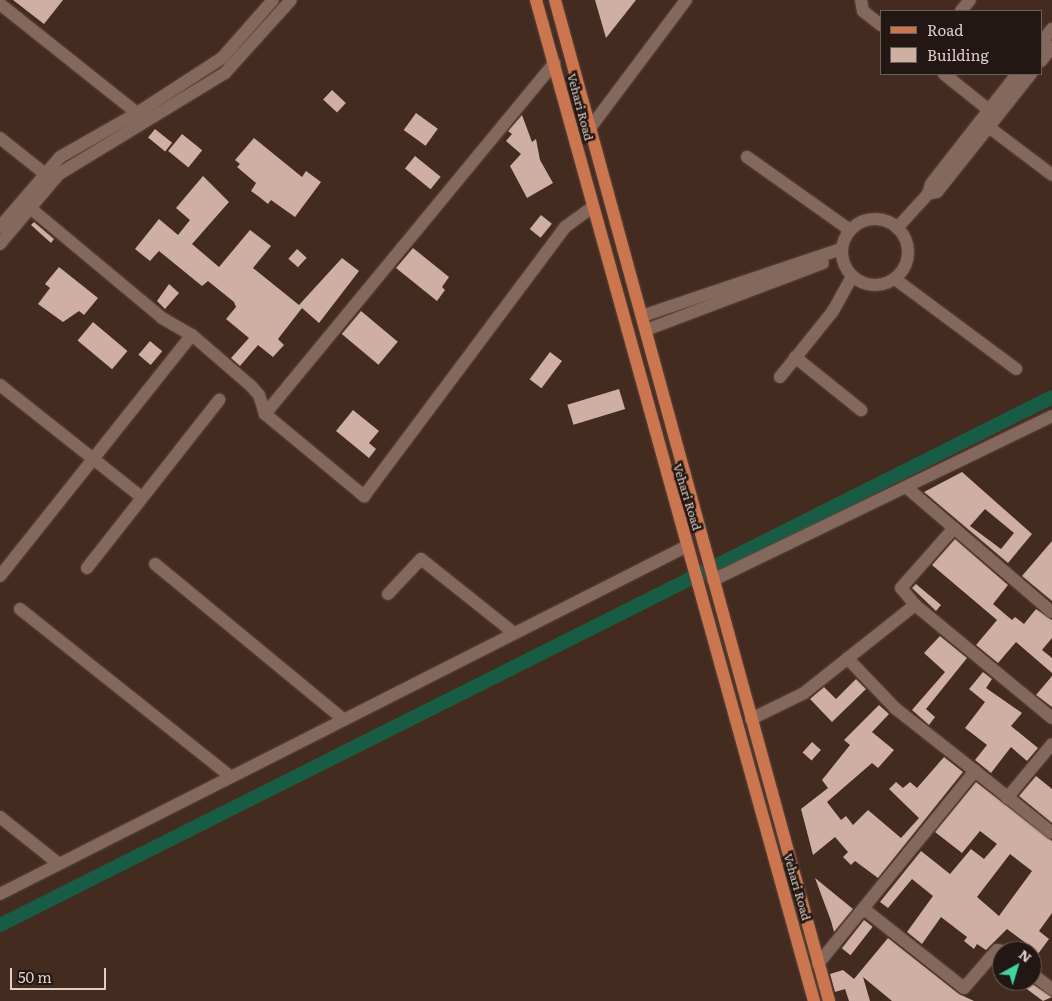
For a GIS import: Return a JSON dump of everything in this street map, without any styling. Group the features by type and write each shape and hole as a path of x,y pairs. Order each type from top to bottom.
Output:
{"main road":[{"name":"Vehari Road","path":"536,0 814,1001"},
{"name":"Vehari Road","path":"555,0 829,1001"}],"street":[{"path":"0,227 79,145 137,113 222,58 273,0"},
{"path":"0,244 29,207 48,176 69,166 224,73 291,0"},
{"path":"590,128 686,0"},
{"path":"861,0 863,12 880,24"},
{"path":"962,10 970,0"},
{"path":"0,4 137,113"},
{"path":"1042,42 1052,29"},
{"path":"1042,60 1052,47"},
{"path":"265,414 554,63"},
{"path":"945,75 989,110"},
{"path":"984,124 989,110 1016,75"},
{"path":"897,228 928,194 931,184 1030,75"},
{"path":"984,124 1052,175"},
{"path":"0,138 48,176"},
{"path":"747,157 850,230"},
{"path":"29,207 162,318 192,335 252,386 259,395 265,414 364,496 565,227 594,207"},
{"path":"878,219 897,228 908,248 905,265 895,279 874,286 852,277 842,253 850,230 858,223 878,219"},
{"path":"642,316 842,253"},
{"path":"646,330 842,253"},
{"path":"780,376 833,311 852,277"},
{"path":"895,279 1016,369"},
{"path":"0,576 192,335"},
{"path":"796,357 861,410"},
{"path":"0,385 140,496"},
{"path":"87,568 140,496 219,400"},
{"path":"713,580 1052,416"},
{"path":"906,487 1052,612"},
{"path":"954,528 902,588 915,605 1052,718"},
{"path":"0,894 514,633 688,547"},
{"path":"388,594 421,559 514,633"},
{"path":"155,564 344,720"},
{"path":"751,719 804,694 915,605"},
{"path":"20,609 231,777"},
{"path":"847,658 895,708 1052,834"},
{"path":"1007,798 1052,744"},
{"path":"818,964 975,771"},
{"path":"0,817 60,864"},
{"path":"864,909 964,988 992,956"}],"building":[{"path":"13,0 63,0 44,24"},
{"path":"595,0 636,0 606,38"},
{"path":"332,90 346,103 337,112 323,100"},
{"path":"416,113 438,129 425,146 404,130"},
{"path":"522,115 532,142 536,139 540,160 553,183 527,198 510,166 521,154 506,141 512,134 508,131"},
{"path":"155,129 172,143 165,151 148,138"},
{"path":"182,134 202,150 188,167 168,151"},
{"path":"254,138 302,177 306,171 321,182 295,217 271,200 268,204 251,191 256,183 237,167 240,164 235,160"},
{"path":"415,156 441,177 431,189 405,168"},
{"path":"203,176 229,202 192,244 219,267 250,230 271,246 253,268 299,305 342,258 359,271 319,323 302,308 278,339 284,345 273,357 258,345 240,366 231,358 249,338 226,319 236,307 234,302 208,281 202,286 159,251 150,261 135,249 159,219 178,235 190,220 176,208"},
{"path":"541,215 552,224 541,238 530,229"},
{"path":"34,222 54,239 51,243 31,225"},
{"path":"413,248 449,277 442,287 445,290 437,301 396,268"},
{"path":"297,249 307,258 298,267 288,259"},
{"path":"59,267 98,298 84,315 79,311 63,322 38,304 50,288 45,284"},
{"path":"169,284 179,293 165,309 157,301"},
{"path":"361,311 398,342 378,365 342,334"},
{"path":"93,322 127,351 112,369 78,340"},
{"path":"150,341 162,351 151,365 138,355"},
{"path":"550,352 562,361 542,388 530,379"},
{"path":"619,389 625,409 573,425 567,405"},
{"path":"353,410 379,431 369,443 376,449 369,458 336,431"},
{"path":"962,472 1032,534 1008,563 924,492","holes":["985,509 1014,533 1001,549 970,526"]},
{"path":"955,539 1008,585 993,604 1012,620 1015,617 1024,624 1036,609 1052,620 1052,638 1042,650 1052,658 1052,673 1016,642 998,663 976,645 997,620 932,565"},
{"path":"1052,541 1052,601 1022,576"},
{"path":"916,584 941,605 936,611 912,588"},
{"path":"940,636 967,658 926,709 935,717 929,725 912,710 945,672 924,653"},
{"path":"983,672 992,679 986,688 1022,713 1011,726 1038,748 1027,761 1011,747 991,773 975,760 987,745 965,728 985,702 969,689"},
{"path":"1052,676 1052,707 1036,695"},
{"path":"856,679 866,689 832,722 810,699 824,687 836,699"},
{"path":"879,705 889,714 872,732 894,750 878,768 872,763 827,802 841,820 846,816 853,825 868,810 901,838 919,818 889,789 896,782 903,788 910,782 917,788 944,757 963,772 878,878 855,861 851,865 843,857 848,852 835,837 813,855 801,809 828,788 822,780 850,745 844,740"},
{"path":"812,742 821,750 812,760 803,752"},
{"path":"1036,776 1052,789 1052,823 1019,796"},
{"path":"976,782 1052,841 1052,913 1039,931 1049,939 1042,948 1042,941 1023,941 1007,929 995,941 992,941 992,944 986,950 977,944 974,949 964,941 967,937 941,917 922,944 907,932 933,896 912,879 888,908 880,902 921,851 950,874 971,849 984,859 997,844 980,831 962,853 935,832","holes":["1010,854 1032,871 999,916 977,897"]},
{"path":"815,878 853,909 834,932 831,921"},
{"path":"864,920 873,927 851,955 842,948"},
{"path":"888,938 959,994 974,1001 892,1001 863,977 870,1001 849,1001 845,989 835,992 830,974 843,970 854,979"},
{"path":"1042,990 1052,997 1043,1001 1030,991"}],"waterway":[{"path":"0,925 1052,397"}]}
